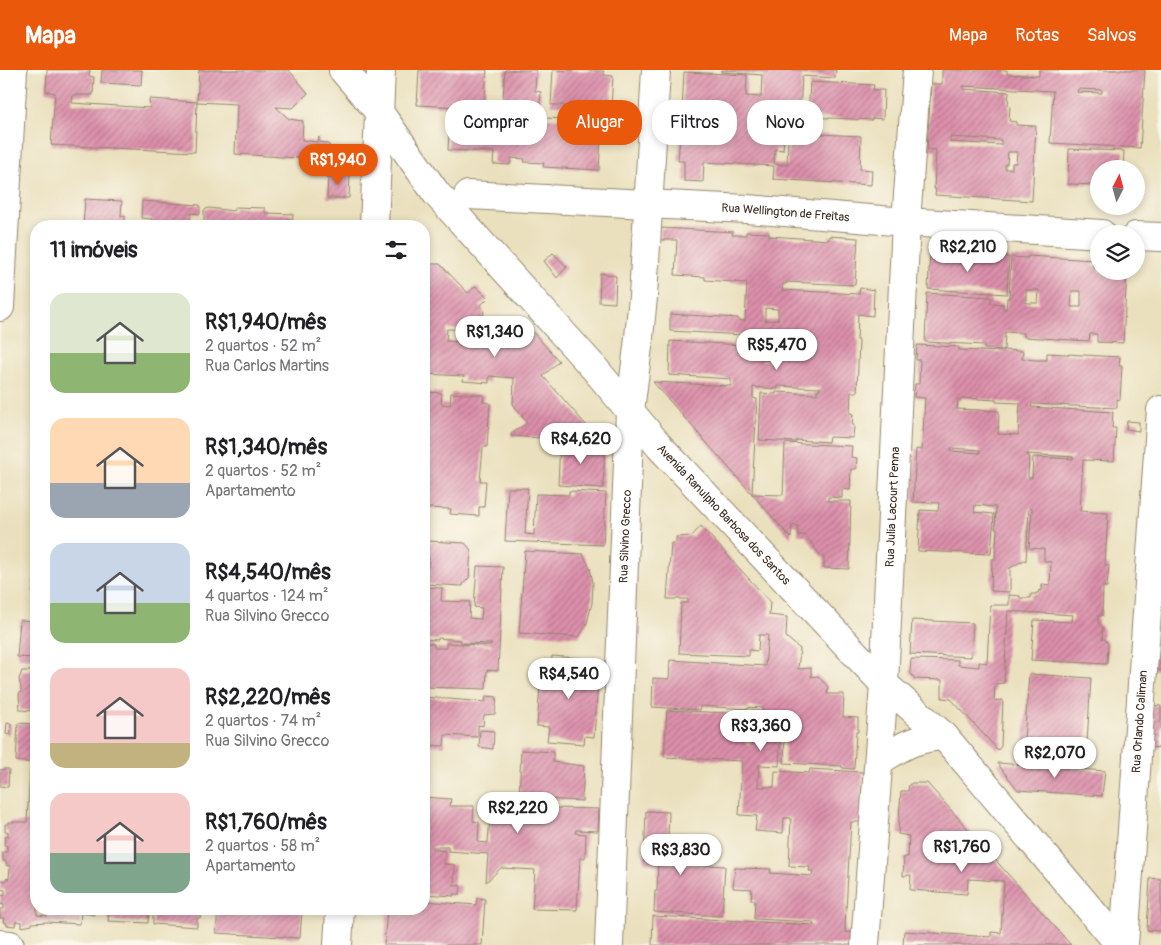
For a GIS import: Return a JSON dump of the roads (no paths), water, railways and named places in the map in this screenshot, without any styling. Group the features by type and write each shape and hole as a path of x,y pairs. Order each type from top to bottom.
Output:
{"street":[{"path":"0,307 14,70"},
{"name":"Avenida Ranulpho Barbosa dos Santos","path":"343,70 379,112 436,193 595,369 660,447 884,684 944,736 1122,945"},
{"path":"374,220 381,70"},
{"name":"Rua Silvino Grecco","path":"609,945 630,411 643,297 656,70"},
{"name":"Rua Julia Lacourt Penna","path":"865,945 884,684 906,222 917,70"},
{"name":"Rua Wellington de Freitas","path":"468,195 747,210 1090,233"},
{"path":"1145,236 1161,237"},
{"name":"Rua Orlando Caliman","path":"1122,945 1161,410"},
{"path":"879,761 916,740 944,736"},
{"path":"338,945 340,915"},
{"path":"0,944 10,945"}]}
